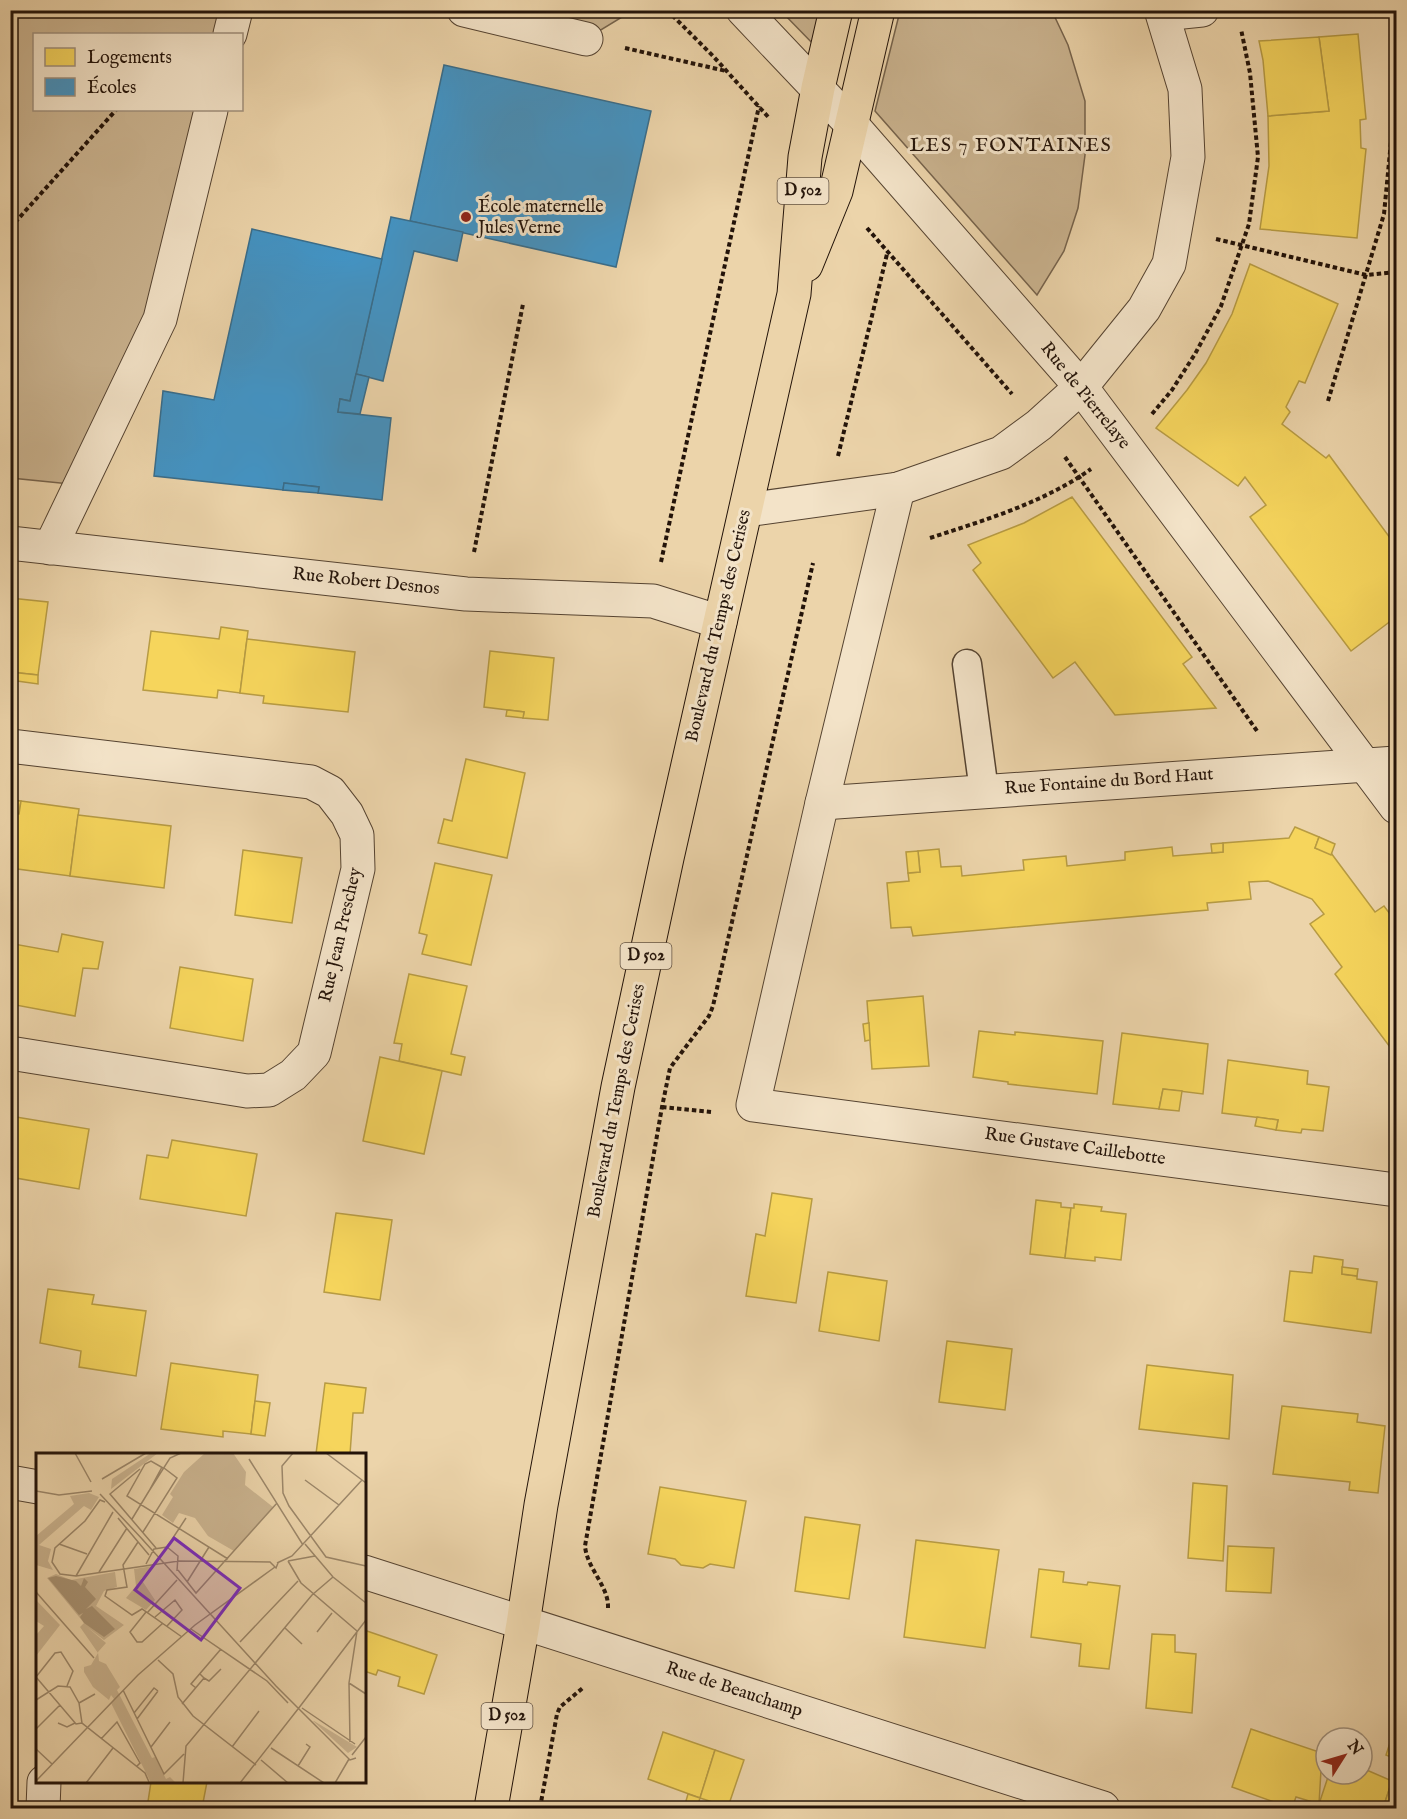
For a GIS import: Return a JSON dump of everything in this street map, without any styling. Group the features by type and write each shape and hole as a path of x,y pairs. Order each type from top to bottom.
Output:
{"main road":[{"name":"Boulevard du Temps des Cerises","path":"490,1809 523,1624 541,1505 618,1087 669,846 794,294 806,158 818,88 836,10"},
{"name":"Boulevard du Temps des Cerises","path":"794,294 836,191 878,10"}],"street":[{"path":"230,33 236,10"},
{"path":"464,10 586,39"},
{"name":"Rue de Pierrelaye","path":"743,10 852,125 1081,387 1396,807"},
{"path":"746,510 898,489 1001,453 1039,424 1081,387 1144,309 1169,264 1188,157 1185,88 1162,12 1202,10"},
{"path":"50,548 160,319 211,111"},
{"path":"822,802 898,489"},
{"name":"Rue Robert Desnos","path":"10,543 466,594 653,601 720,622"},
{"name":"Rue Jean Preschey","path":"10,746 311,782 330,792 347,814 357,836 358,869 314,1053 293,1075 269,1090 247,1091 10,1053"},
{"name":"Rue Fontaine du Bord Haut","path":"822,802 1396,763"},
{"name":"Rue Gustave Caillebotte","path":"822,802 753,1105 1396,1190"},
{"path":"10,1482 36,1487"},
{"name":"Rue de Beauchamp","path":"366,1573 1103,1809"},
{"path":"43,1809 45,1783"}],"lane":[{"path":"967,664 984,791"}],"path":[{"path":"667,10 773,122"},
{"path":"1328,401 1384,213 1396,88 1391,10"},
{"path":"586,39 726,71"},
{"path":"653,601 759,106"},
{"path":"10,228 115,111"},
{"path":"865,226 1039,424 1080,477 1285,769"},
{"path":"1175,230 1366,275 1396,272"},
{"path":"828,499 887,253"},
{"path":"466,594 523,304"},
{"path":"540,1809 557,1714 560,1707 593,1679 608,1616 605,1591 586,1557 585,1546 670,1068 709,1016 713,1006 813,563"}],"shaded area":[{"path":"11,11 236,11 230,33 33,33 33,111 210,111 148,343 80,485 11,478"},
{"path":"464,11 632,11 586,39"},
{"path":"781,11 826,11 818,49"},
{"path":"900,11 1052,11 1068,45 1085,101 1085,155 1078,208 1064,251 1037,295 875,111"}],"building: Logements":[{"path":"1358,34 1366,119 1360,120 1361,148 1366,149 1357,238 1260,229 1269,166 1268,116 1329,111 1319,37"},
{"path":"1319,37 1329,111 1268,116 1259,41"},
{"path":"1250,264 1338,304 1305,383 1299,381 1286,407 1290,412 1282,424 1326,458 1329,455 1396,546 1396,617 1351,651 1250,517 1266,505 1245,477 1238,486 1156,428 1206,363 1232,314"},
{"path":"1072,497 1192,657 1183,664 1216,708 1115,715 1075,662 1053,678 973,570 981,563 968,545 1024,523"},
{"path":"10,598 48,602 38,675 10,672"},
{"path":"221,627 248,631 240,693 218,690 217,698 143,690 151,631 219,639"},
{"path":"247,639 355,652 348,712 263,703 264,696 240,693"},
{"path":"490,651 554,658 548,720 523,718 524,712 484,707"},
{"path":"10,672 38,675 38,684 10,680"},
{"path":"507,710 524,712 523,718 506,716"},
{"path":"466,759 525,773 507,858 438,843 444,819 452,821"},
{"path":"10,800 21,801 19,814 10,813"},
{"path":"21,801 79,809 70,876 10,868 10,813 19,814"},
{"path":"78,815 171,826 164,888 70,876"},
{"path":"1295,827 1319,837 1315,848 1331,853 1375,912 1384,906 1396,922 1396,927 1390,932 1396,940 1396,1055 1335,974 1342,967 1310,924 1324,914 1312,899 1268,881 1249,882 1251,899 1207,903 1208,910 913,936 911,927 891,928 887,883 909,881 908,873 920,872 918,851 939,849 941,867 961,866 962,876 1024,870 1023,860 1066,856 1067,866 1125,860 1125,852 1172,847 1173,856 1223,852 1223,843 1289,838"},
{"path":"1319,837 1335,844 1331,855 1315,848"},
{"path":"1223,843 1223,852 1212,853 1211,844"},
{"path":"243,850 302,858 292,923 235,915"},
{"path":"918,851 920,872 908,873 906,852"},
{"path":"435,863 492,875 471,965 422,954 427,935 419,933"},
{"path":"62,934 103,942 98,969 83,968 75,1016 10,1004 10,948 13,948 14,944 58,952"},
{"path":"180,967 253,979 243,1041 170,1028"},
{"path":"409,974 467,986 451,1054 465,1057 461,1075 399,1061 402,1044 394,1043"},
{"path":"923,996 929,1066 872,1069 867,1001"},
{"path":"869,1023 870,1040 865,1041 863,1024"},
{"path":"979,1031 1015,1035 1015,1032 1103,1041 1097,1094 1008,1084 1008,1082 973,1077"},
{"path":"1122,1033 1208,1044 1203,1094 1163,1089 1159,1109 1113,1104"},
{"path":"380,1057 442,1071 424,1154 363,1141"},
{"path":"1228,1060 1308,1071 1307,1084 1329,1087 1323,1131 1302,1129 1301,1133 1276,1130 1278,1120 1222,1113"},
{"path":"1163,1089 1182,1091 1179,1111 1159,1109"},
{"path":"10,1116 89,1129 79,1189 10,1177"},
{"path":"1257,1117 1278,1120 1276,1130 1255,1126"},
{"path":"172,1140 257,1154 246,1216 140,1199 147,1155 168,1158"},
{"path":"772,1193 812,1199 796,1303 746,1296 756,1234 765,1236"},
{"path":"1036,1200 1061,1203 1061,1207 1071,1208 1065,1258 1030,1254"},
{"path":"1074,1204 1102,1207 1101,1211 1126,1214 1121,1260 1095,1257 1095,1261 1065,1258 1071,1208 1074,1208"},
{"path":"336,1213 392,1220 380,1300 324,1292"},
{"path":"1314,1256 1343,1260 1342,1274 1377,1282 1371,1333 1284,1321 1290,1271 1312,1273"},
{"path":"1342,1267 1358,1269 1357,1276 1342,1274"},
{"path":"828,1272 887,1281 879,1341 819,1331"},
{"path":"48,1289 94,1295 92,1304 146,1311 136,1376 79,1367 81,1351 40,1343"},
{"path":"947,1341 1012,1349 1005,1410 939,1402"},
{"path":"171,1363 258,1375 251,1434 223,1431 223,1437 161,1429"},
{"path":"1147,1365 1233,1375 1229,1439 1139,1429"},
{"path":"325,1383 366,1388 363,1413 353,1413 350,1453 316,1453"},
{"path":"255,1401 270,1403 265,1436 251,1434"},
{"path":"1282,1406 1358,1414 1357,1422 1385,1426 1378,1493 1349,1490 1350,1482 1273,1474"},
{"path":"1193,1483 1227,1486 1223,1561 1188,1558"},
{"path":"660,1487 746,1501 734,1568 710,1564 703,1568 681,1565 675,1559 648,1554"},
{"path":"805,1517 860,1525 849,1599 795,1591"},
{"path":"916,1540 999,1550 985,1648 904,1637"},
{"path":"1228,1546 1274,1548 1271,1593 1226,1591"},
{"path":"1039,1569 1064,1572 1063,1582 1120,1586 1109,1669 1079,1666 1081,1644 1031,1637"},
{"path":"366,1631 437,1655 424,1694 398,1686 400,1677 378,1670 376,1675 366,1672"},
{"path":"1152,1634 1175,1635 1175,1652 1196,1654 1192,1713 1146,1708"},
{"path":"1396,1724 1396,1759 1386,1755"},
{"path":"1251,1729 1314,1750 1314,1786 1320,1786 1319,1804 1296,1797 1291,1808 1232,1787"},
{"path":"663,1732 715,1750 700,1798 648,1779"},
{"path":"715,1750 744,1760 728,1807 700,1798"},
{"path":"1374,1773 1392,1781 1383,1808 1332,1808 1319,1804 1325,1786 1374,1786"},
{"path":"1392,1781 1396,1782 1396,1808 1383,1808"},
{"path":"151,1783 207,1783 202,1808 147,1808"},
{"path":"688,1794 700,1798 697,1808 684,1808"}],"building: Écoles":[{"path":"444,65 651,111 616,267 410,221"},
{"path":"391,217 463,232 457,261 414,251 383,381 356,374"},
{"path":"252,229 382,259 350,401 340,399 338,412 391,418 382,500 318,493 319,487 284,483 283,490 154,476 163,391 214,400"},
{"path":"356,374 369,377 360,414 338,412 340,399 350,401"},
{"path":"284,483 319,487 318,493 283,490"}],"place":[{"name":"École maternelle Jules Verne","path":"466,217"}],"district":[{"name":"LES 7 FONTAINES","path":"1011,145"}]}
